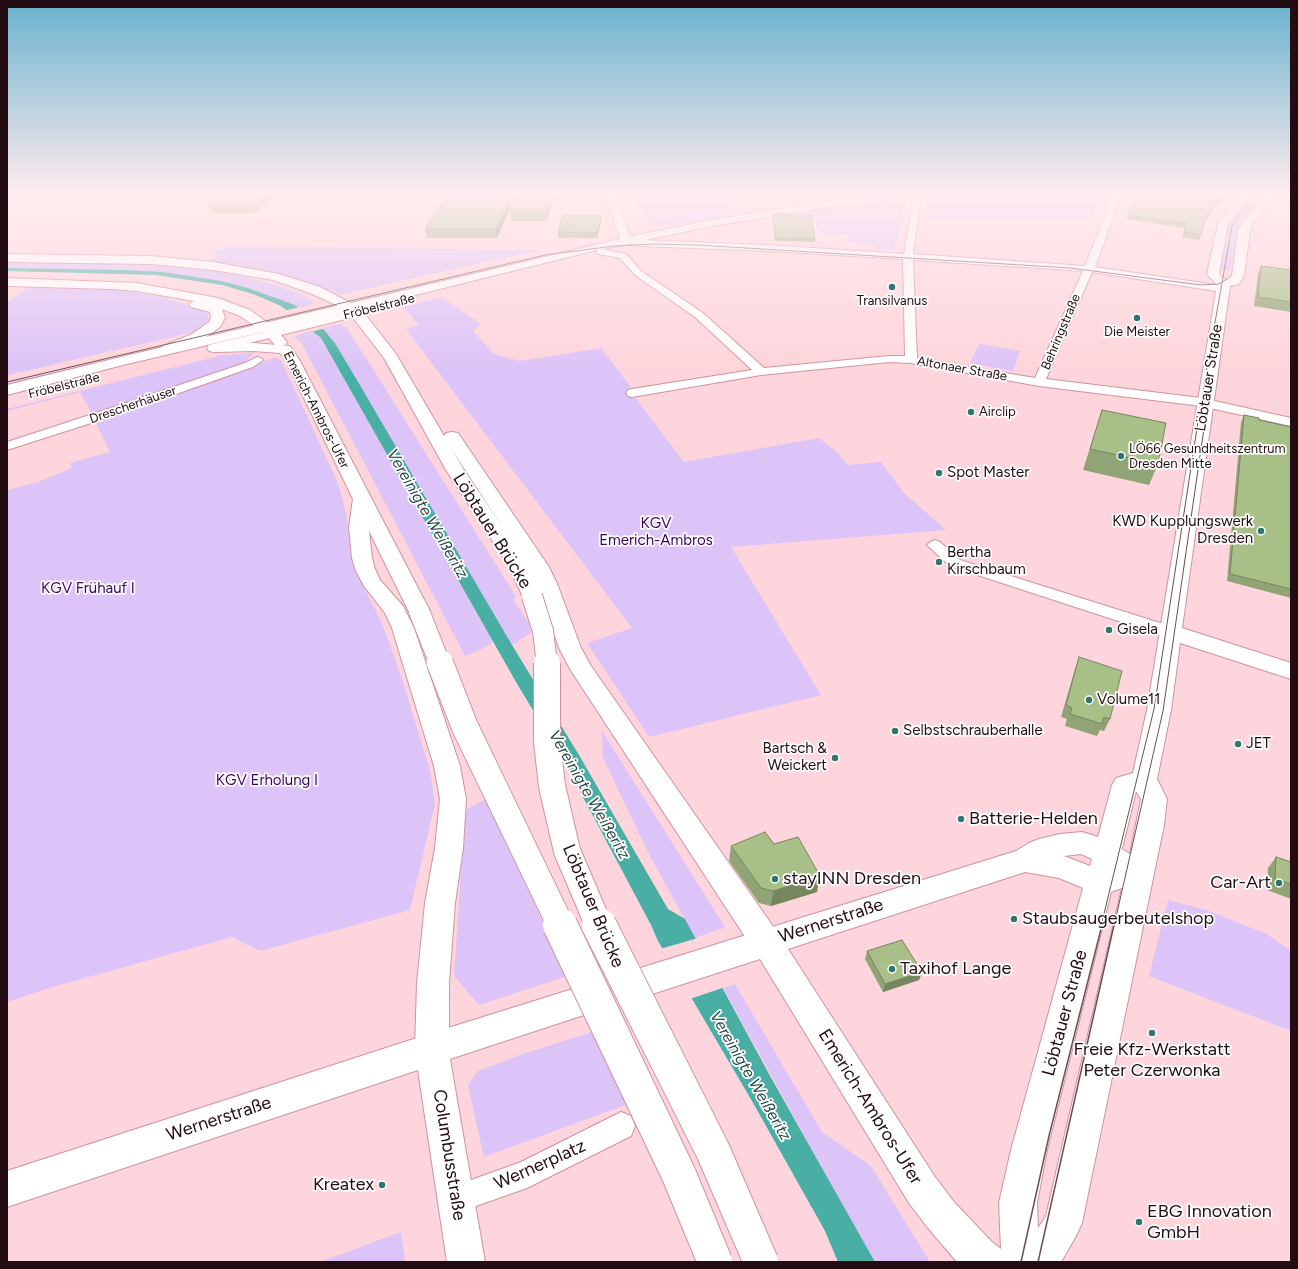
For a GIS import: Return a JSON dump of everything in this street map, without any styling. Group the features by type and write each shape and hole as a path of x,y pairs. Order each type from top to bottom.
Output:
{"main road":[{"name":"Fröbelstraße","path":"353,310 571,252"},
{"name":"Fröbelstraße","path":"7,390 168,349 275,328 600,252"},
{"path":"1217,252 1213,274 1223,287 1235,281 1238,276 1241,252"},
{"path":"7,258 150,260 213,266 275,277 316,290 353,310 391,357 420,408"},
{"name":"Emerich-Ambros-Ufer","path":"7,282 112,285 138,287 191,296 214,301 245,312 275,328 362,500"},
{"name":"Löbtauer Straße","path":"1021,1262 1018,1203 1028,1158 1125,785 1144,779 1159,710 1223,287"},
{"path":"168,349 204,333 215,324 218,318 216,310 189,301 191,296"},
{"name":"Fröbelstraße","path":"7,401 214,348 275,328"},
{"path":"214,348 253,347 285,349"},
{"name":"Emerich-Ambros-Ufer","path":"420,408 447,429 524,543 539,567 548,586 570,648 581,669 766,942 922,1190 941,1214 978,1255 988,1262"},
{"name":"Löbtauer Brücke","path":"420,408 455,470 517,563 532,596 543,631 546,652 548,675 547,742 551,779 558,817 568,851 592,912 713,1151 761,1262"},
{"path":"362,500 419,612 468,733 648,1108 682,1182 715,1262"},
{"name":"Columbusstraße","path":"362,500 358,526 365,570 371,582 395,611 403,628 448,766 453,799 449,848 440,903 432,983 432,1049 466,1262"},
{"path":"1170,632 1291,671"},
{"path":"1039,1262 1063,1223 1154,799 1144,779"},
{"name":"Wernerstraße","path":"637,984 1025,860 1061,867 1104,868"},
{"path":"1104,868 1138,876"},
{"path":"432,1049 579,1002"},
{"name":"Wernerstraße","path":"7,1189 432,1049"}],"street":[{"path":"602,252 623,256 638,273 698,315 760,372"},
{"path":"843,252 1088,269 1223,287"},
{"path":"908,252 911,360"},
{"name":"Behringstraße","path":"1039,382 1094,252"},
{"name":"Altonaer Straße","path":"632,393 760,372 890,359 911,360 1039,382 1205,403 1291,422"},
{"name":"Drescherhäuser","path":"7,446 151,399 249,365 258,360"},
{"path":"935,545 955,563 1170,632"},
{"name":"Wernerplatz","path":"456,1199 527,1174 621,1126"}],"green space":[{"path":"530,252 342,294 335,293 284,275 247,267 204,261 215,257 219,253 212,253"},
{"path":"1225,252 1234,252 1231,271 1221,270"},
{"path":"7,262 121,264 195,268 227,272 279,286 301,294 315,303 299,309 295,305 248,288 163,272 7,268"},
{"path":"29,287 96,288 159,296 198,308 207,313 209,319 205,326 198,331 112,351 111,349 109,350 110,351 18,373 17,371 16,373 7,376 7,303"},
{"name":"KGV Emerich-Ambros","path":"442,297 481,324 473,331 494,354 520,361 601,348 631,387 628,388 684,462 819,438 838,453 847,465 881,462 904,493 946,530 731,547 821,695 649,737 587,643 632,628 406,329 419,325 403,307"},
{"path":"340,324 347,328 512,590 516,598 513,599 529,622 531,633 512,645 335,343 322,328"},
{"path":"312,331 321,338 493,642 482,649 465,656 302,344 294,336"},
{"path":"979,344 1020,351 1013,371 970,363"},
{"path":"167,346 135,355 7,387 7,383"},
{"path":"254,353 244,363 209,377 93,416 80,392 7,411 7,409 223,355"},
{"name":"KGV Erholung I","path":"276,357 281,360 338,483 346,513 352,564 382,623 401,676 430,770 435,804 410,910 260,951 232,937 49,988 7,1002 7,490 38,482 72,468 70,463 110,452 95,421"},
{"path":"602,731 725,927 695,938 649,854 603,758"},
{"path":"486,799 568,976 479,1005 454,976 465,810"},
{"path":"1168,900 1206,910 1267,934 1291,951 1291,1031 1149,976"},
{"path":"735,984 822,1132 871,1166 930,1262 875,1262 873,1260 723,988"},
{"path":"595,1031 628,1104 484,1157 468,1085 478,1071 520,1055"},
{"path":"401,1232 405,1262 320,1262"}],"water":[{"name":"Vereinigte Weißeritz","path":"7,268 163,272 221,281 248,288 295,305 324,330 335,343 512,645 579,755 668,909 685,919 769,1074 875,1262 838,1262 825,1231 752,1101 658,941 651,925 567,767 516,682 321,338 281,306 253,294 222,285 156,275 7,271"}],"pier":[{"path":"300,307 325,328 311,332 284,311"},
{"path":"698,938 725,987 690,999 660,949"}],"building":[{"path":"1261,266 1291,270 1291,302 1258,297"},
{"path":"1102,410 1166,423 1158,464 1090,449"},
{"name":"KWD Kupplungswerk Dresden","path":"1244,415 1291,427 1291,589 1230,574"},
{"name":"Volume11","path":"1079,657 1122,671 1110,719 1104,717 1102,724 1070,714 1072,708 1066,705"},
{"path":"765,832 774,844 798,837 820,876 773,891 761,888 731,846"},
{"path":"1276,857 1291,862 1291,884 1275,879"},
{"name":"Taxihof Lange","path":"902,940 922,972 885,984 867,951"}],"tram line":[{"path":"7,382 545,255 566,252"},
{"path":"814,252 1070,268 1201,285 1219,284 1222,282"},
{"path":"1222,282 1227,252"},
{"path":"1222,282 1227,279"},
{"path":"1101,926 1154,709 1201,402 1222,282"},
{"path":"1114,926 1163,711 1211,380"},
{"path":"1021,1262 1049,1136 1102,925"},
{"path":"1038,1262 1114,925"}],"place":[{"name":"Transilvanus","path":"892,287"},
{"name":"Die Meister","path":"1137,318"},
{"name":"Airclip","path":"971,412"},
{"name":"LÖ66 Gesundheitszentrum Dresden Mitte","path":"1121,456"},
{"name":"Spot Master","path":"939,473"},
{"name":"KWD Kupplungswerk Dresden","path":"1261,531"},
{"name":"Bertha Kirschbaum","path":"939,562"},
{"name":"Gisela","path":"1109,630"},
{"name":"Volume11","path":"1089,700"},
{"name":"Selbstschrauberhalle","path":"895,731"},
{"name":"JET","path":"1238,744"},
{"name":"Bartsch & Weickert","path":"835,758"},
{"name":"Batterie-Helden","path":"961,819"},
{"name":"stayINN Dresden","path":"775,879"},
{"name":"Car-Art","path":"1279,883"},
{"name":"Staubsaugerbeutelshop","path":"1014,919"},
{"name":"Taxihof Lange","path":"892,969"},
{"name":"Freie Kfz-Werkstatt Peter Czerwonka","path":"1152,1033"},
{"name":"Kreatex","path":"382,1185"},
{"name":"EBG Innovation GmbH","path":"1139,1222"}],"park label":[{"name":"KGV Frühauf I","path":"88,589"}]}
